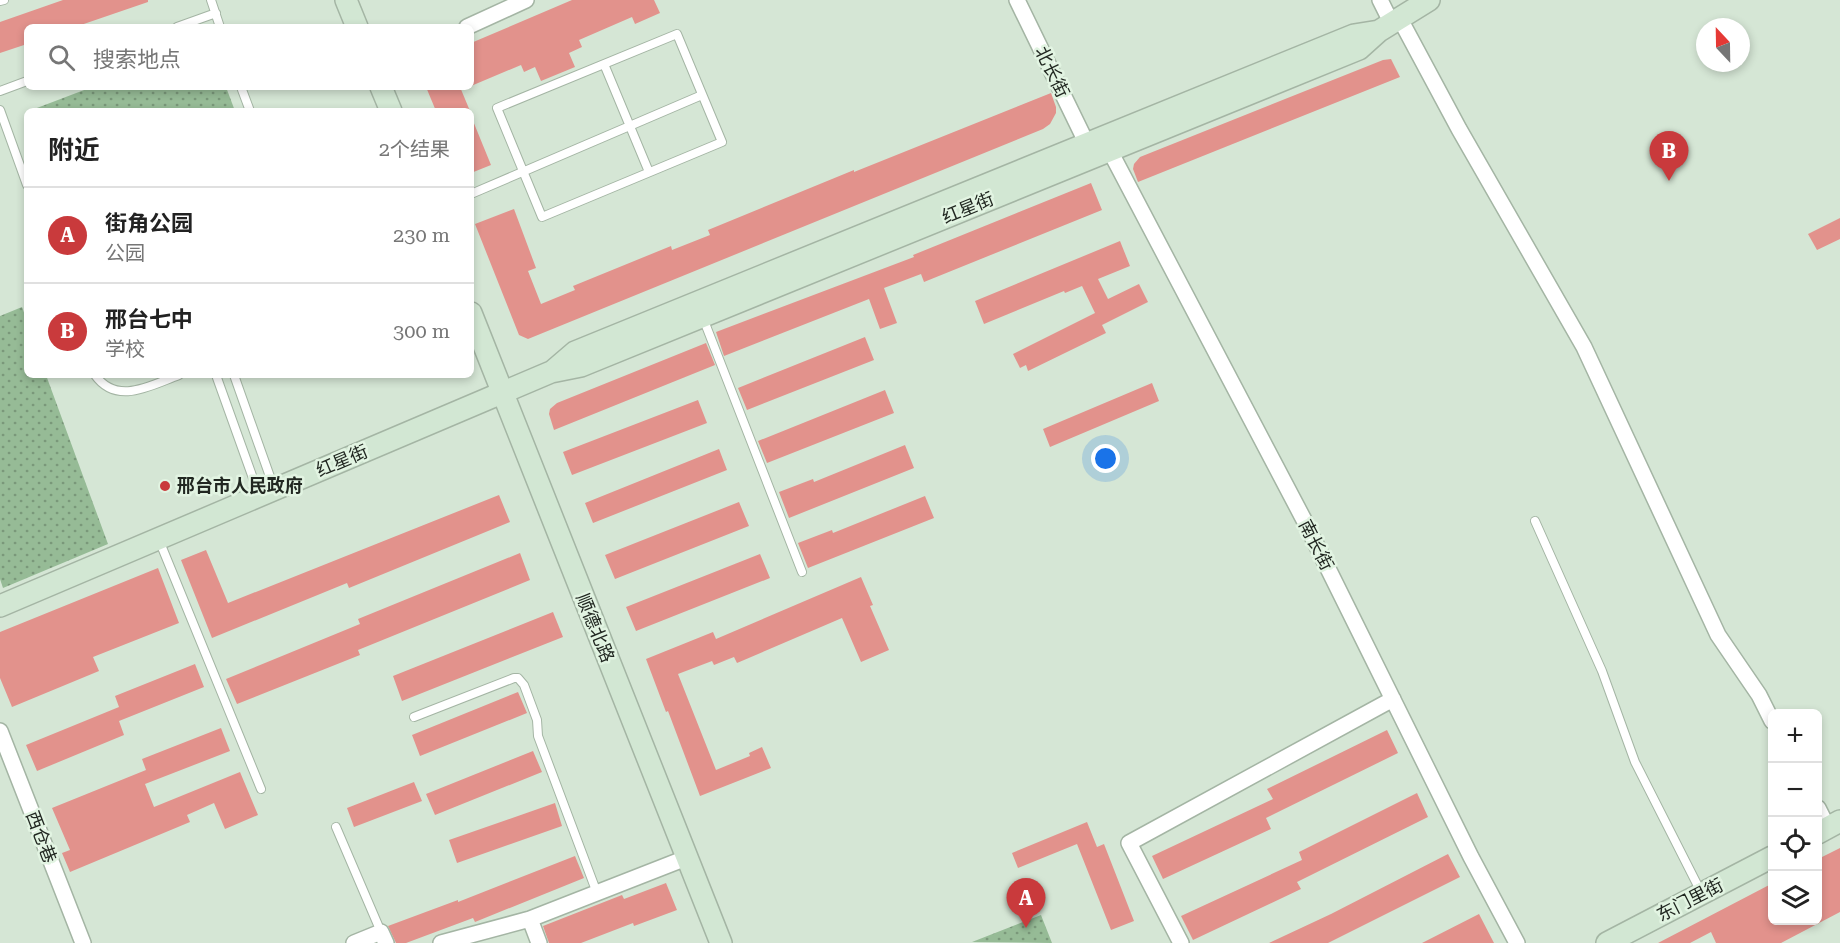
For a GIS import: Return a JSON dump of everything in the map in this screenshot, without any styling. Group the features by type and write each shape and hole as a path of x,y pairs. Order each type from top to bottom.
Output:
{"street":[{"path":"346,0 356,24"},
{"path":"474,24 526,0"},
{"name":"北长街","path":"1017,0 1087,144"},
{"path":"1380,0 1390,25 1459,129 1584,348 1718,635 1768,712"},
{"name":"红星街","path":"2,601 159,539 551,372 580,366 1359,50 1390,25 1429,0"},
{"name":"红星街","path":"551,372 575,352 1354,35 1390,25"},
{"path":"382,90 390,108"},
{"name":"南长街","path":"1110,151 1304,520 1471,857 1517,943"},
{"name":"顺德北路","path":"474,322 721,943"},
{"path":"1180,943 1129,843 1393,699"},
{"name":"西仓巷","path":"0,731 83,943"},
{"path":"441,943 530,919 686,858"},
{"name":"东门里街","path":"1607,943 1768,860"},
{"path":"530,919 540,943"},
{"path":"354,943 383,937"}],"lane":[{"path":"211,0 219,24"},
{"path":"185,24 216,13"},
{"path":"677,34 722,142 542,217 497,108 604,64 677,34"},
{"path":"604,64 649,172"},
{"path":"0,91 24,82"},
{"path":"242,90 249,108"},
{"path":"474,193 702,95"},
{"path":"0,110 24,177"},
{"path":"703,316 802,572"},
{"path":"98,378 106,387 119,392 140,389 170,378"},
{"path":"217,378 267,493"},
{"path":"235,378 267,493"},
{"path":"1535,521 1602,671 1635,762 1702,894"},
{"path":"159,539 261,789"},
{"path":"414,717 518,678 524,686 537,720 538,736 597,893"},
{"path":"336,827 383,937"}],"green space":[{"path":"84,90 227,90 234,108 37,108"},
{"path":"22,307 24,313 24,378 47,378 108,544 3,588 0,579 0,316"},
{"path":"1041,915 1052,943 972,942"}],"building":[{"path":"63,0 148,0 148,2 84,24 24,24 24,45 0,53 0,22"},
{"path":"572,0 654,0 660,13 635,24 632,17 579,40 582,47 569,53 575,67 541,81 535,67 524,72 521,65 474,85 474,42"},
{"path":"1391,59 1400,77 1138,182 1133,169 1140,157 1383,60"},
{"path":"427,90 461,90 469,108 435,108"},
{"path":"1051,93 1056,113 1050,124 1043,129 528,339 519,335 475,224 514,209 536,268 528,271 541,304 575,290 573,286 671,246 672,250 710,235 708,230"},
{"path":"474,123 491,165 474,172"},
{"path":"1091,183 1102,210 924,282 921,274 884,288 897,323 880,329 869,299 724,356 716,332 914,257 913,255"},
{"path":"1840,218 1840,239 1817,250 1808,234"},
{"path":"1120,241 1130,266 1098,279 1108,299 1139,284 1148,302 1102,325 1106,333 1028,371 1026,365 1020,368 1013,354 1095,313 1082,286 1065,293 1064,291 984,324 975,301"},
{"path":"865,337 874,360 747,410 738,388"},
{"path":"706,343 715,365 554,430 549,414 550,409 557,403"},
{"path":"1152,383 1159,401 1050,447 1043,429"},
{"path":"885,390 894,413 767,463 758,441"},
{"path":"698,400 707,423 572,475 563,452"},
{"path":"905,445 914,468 789,518 779,492 813,479 814,482"},
{"path":"719,449 727,470 593,523 585,503"},
{"path":"499,495 510,522 349,588 347,583 212,638 181,560 206,550 228,603"},
{"path":"925,496 934,518 808,568 798,543 832,530 833,533"},
{"path":"739,502 749,526 615,579 605,555"},
{"path":"520,553 530,580 358,650 360,655 237,704 226,679 360,624 358,619"},
{"path":"760,554 770,578 636,631 626,607"},
{"path":"158,568 179,623 93,657 99,671 12,707 0,678 0,632"},
{"path":"861,577 873,605 870,606 889,650 861,662 842,618 737,663 734,657 714,665 712,661 678,674 716,770 750,756 749,753 762,747 771,768 700,796 646,659 713,632 716,639"},
{"path":"553,612 563,637 402,701 393,676"},
{"path":"195,664 204,687 119,721 124,735 37,771 26,745 119,707 115,696"},
{"path":"518,692 527,713 420,756 412,735"},
{"path":"221,728 230,751 145,784 154,807 240,772 258,815 225,829 214,803 187,815 190,822 70,872 62,853 70,850 52,808 146,770 142,759"},
{"path":"1387,730 1398,753 1266,818 1271,829 1163,879 1152,856 1273,799 1267,789"},
{"path":"533,751 542,772 435,815 426,794"},
{"path":"414,782 422,801 354,827 347,808"},
{"path":"1417,793 1428,817 1297,882 1301,889 1193,940 1181,916 1302,860 1299,852"},
{"path":"555,803 562,826 457,863 449,840"},
{"path":"1087,822 1097,847 1104,844 1134,921 1111,930 1077,844 1018,868 1012,853"},
{"path":"1840,848 1840,912 1822,921 1822,871 1822,857"},
{"path":"1448,854 1460,877 1328,943 1269,943 1331,914"},
{"path":"575,856 584,878 475,922 473,918 406,943 396,943 388,926 458,900 458,902"},
{"path":"666,883 677,910 634,926 633,923 581,943 549,943 543,926 622,895 624,899"},
{"path":"1768,886 1768,925 1815,925 1781,943 1716,943 1711,932 1690,943 1658,943"},
{"path":"1479,914 1494,943 1422,943"}],"place":[{"name":"邢台七中","path":"1669,181"},
{"name":"邢台市人民政府","path":"165,486"},
{"name":"街角公园","path":"1026,928"}]}
